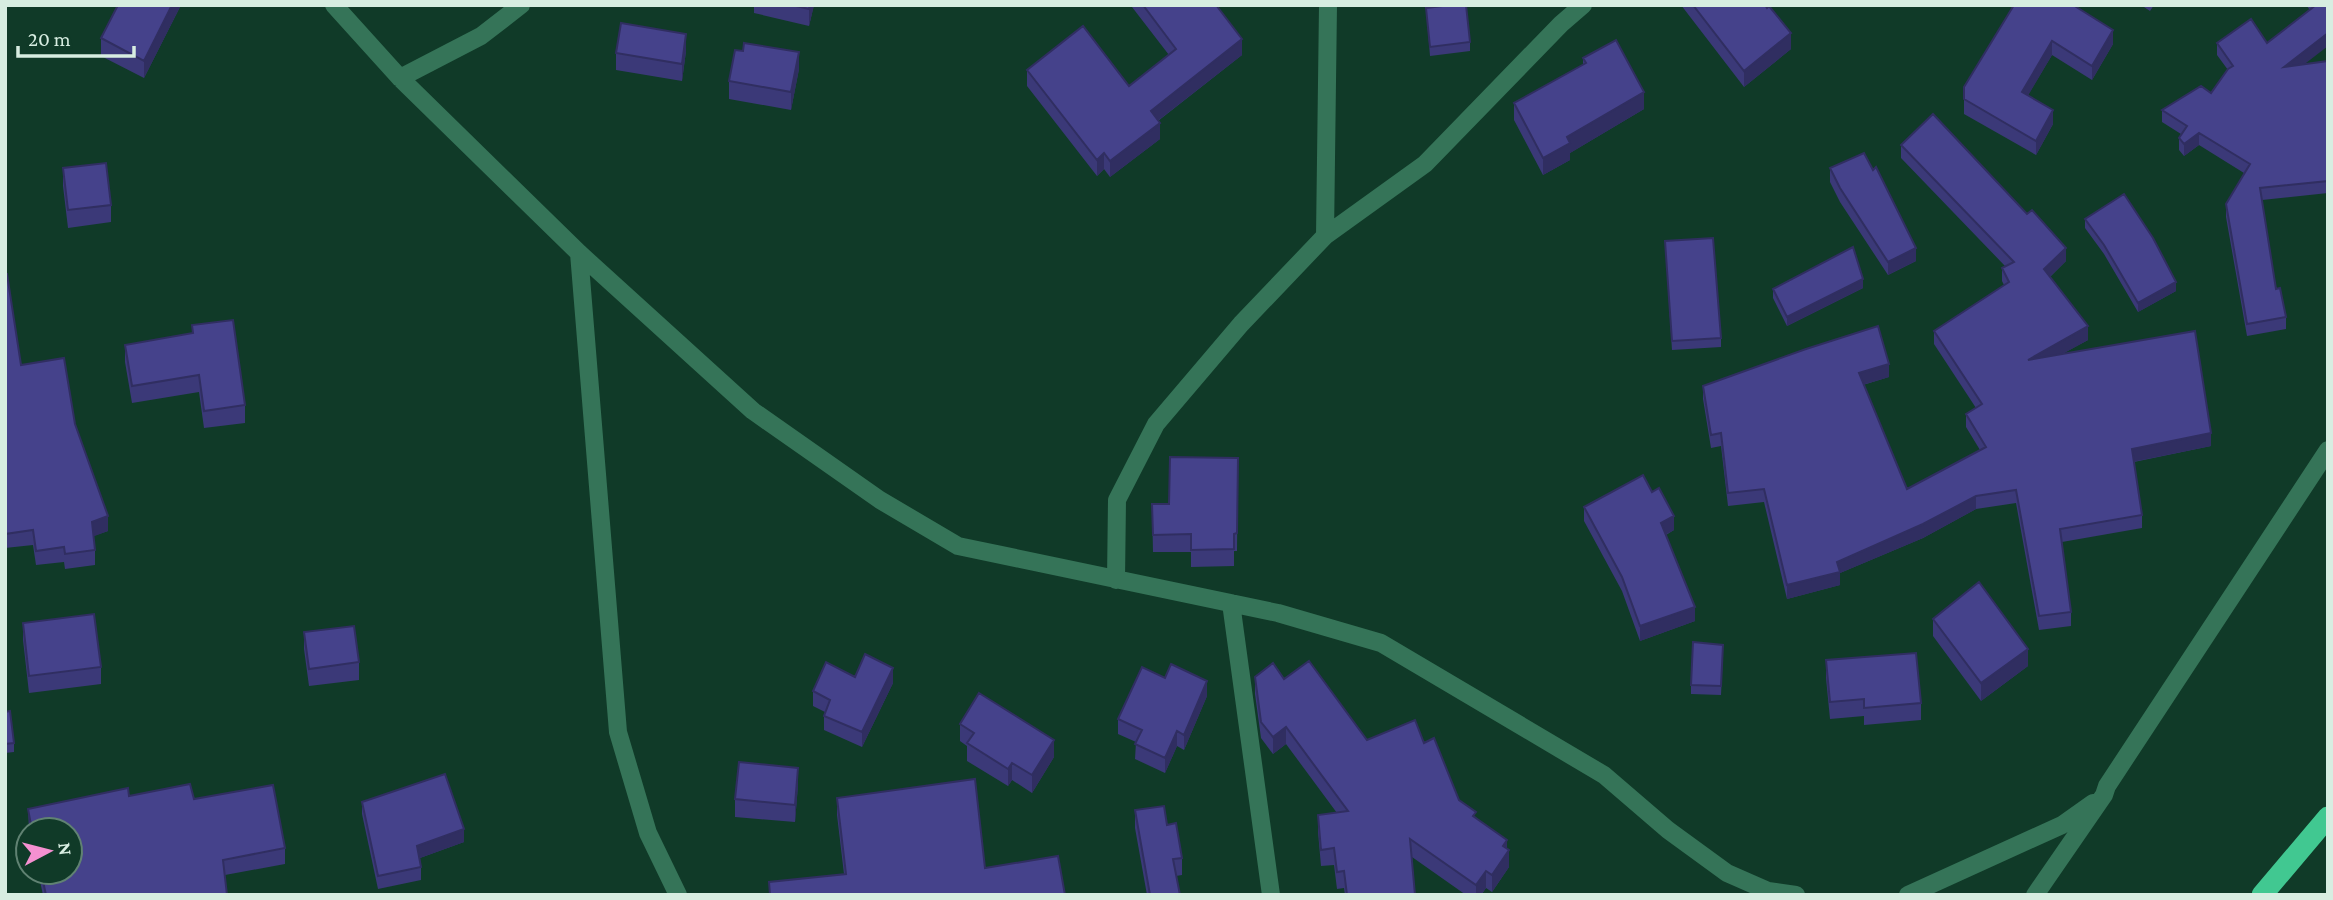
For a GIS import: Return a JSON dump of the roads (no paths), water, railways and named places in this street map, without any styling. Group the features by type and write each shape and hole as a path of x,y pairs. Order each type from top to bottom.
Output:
{"highway":[{"path":"2262,895 2328,817"}],"street":[{"path":"334,5 400,78 579,253 753,411 880,500 958,545 1278,613 1381,643 1604,775 1668,830 1727,873 1769,891 1796,895"},
{"path":"400,78 481,36 521,5"},
{"path":"1325,236 1328,5"},
{"path":"1116,580 1117,500 1156,424 1241,324 1325,236 1425,164 1561,24 1583,5"},
{"path":"579,253 618,732 648,833 678,895"},
{"path":"2035,895 2328,450"},
{"path":"1231,603 1271,895"},
{"path":"1908,895 2062,825 2104,794"}]}
